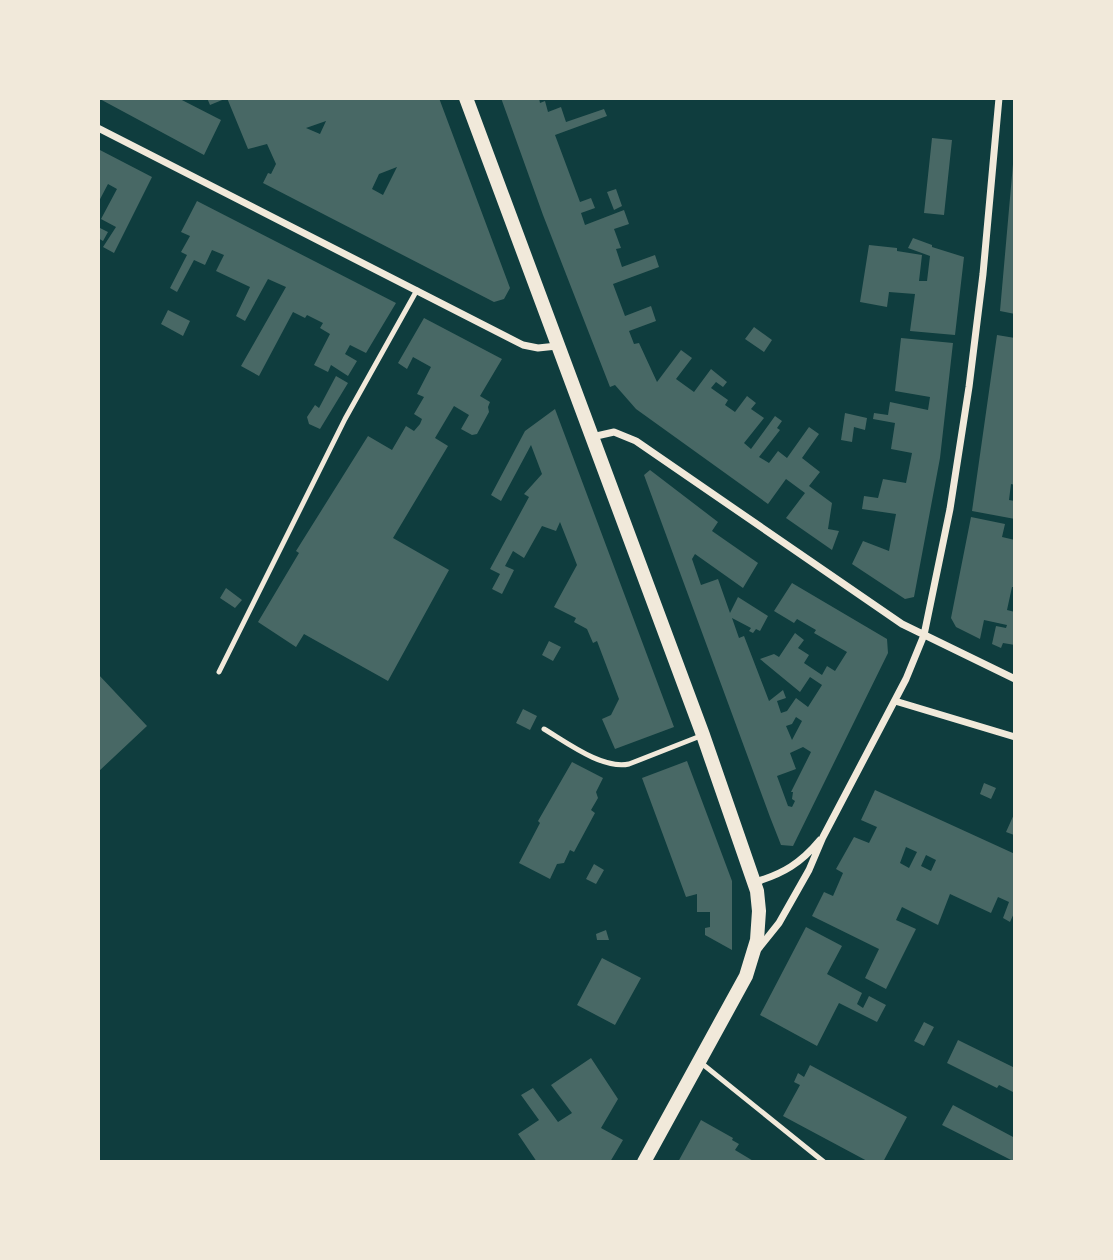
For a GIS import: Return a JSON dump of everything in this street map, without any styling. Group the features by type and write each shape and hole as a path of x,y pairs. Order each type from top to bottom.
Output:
{"main road":[{"path":"466,98 755,882 759,911 754,953 746,976 644,1162"}],"street":[{"path":"754,953 784,915 809,870 823,837 895,701 924,635 950,509 969,387 984,274 999,98"},
{"path":"98,128 523,345 538,348 557,346"},
{"path":"591,437 614,432 636,442 902,624 1015,679"},
{"path":"895,701 1015,737"},
{"path":"755,882 790,869 804,859 823,837"}],"lane":[{"path":"219,672 345,419 416,290"},
{"path":"544,729 600,760 618,766 703,735"},
{"path":"700,1062 824,1162"}],"building":[{"path":"98,98 178,98 221,120 204,155"},
{"path":"207,98 227,98 210,105"},
{"path":"227,98 439,98 510,288 504,299 494,302 263,183 276,164 267,144 248,149","holes":["326,121 320,134 306,128","397,167 383,195 372,189 379,174"]},
{"path":"501,98 539,98 540,103 545,101 548,112 561,107 566,122 604,109 607,116 555,135 580,202 591,198 595,208 581,213 585,225 624,210 629,224 614,229 621,248 616,249 622,267 655,255 659,267 613,284 625,316 651,306 656,321 629,331 634,344 639,343 657,382 681,350 692,358 676,379 694,392 711,369 727,382 723,387 716,382 711,388 728,400 725,405 735,412 747,396 756,403 751,409 764,418 744,443 751,449 775,416 782,421 777,428 780,430 759,457 769,463 778,451 787,458 809,427 819,434 802,458 820,472 809,486 832,503 828,529 839,531 832,550 786,518 805,493 786,479 768,504 636,409 615,385 610,387"},
{"path":"932,138 952,140 944,215 924,213"},
{"path":"98,149 152,177 114,253 103,247 116,227 101,219 117,189 108,184 98,203"},
{"path":"1013,164 1015,165 1015,314 1000,311"},
{"path":"616,189 622,206 614,210 607,192"},
{"path":"197,201 396,303 366,353 350,345 345,354 357,361 348,376 331,365 328,372 314,365 330,334 320,328 323,323 293,312 259,376 241,366 286,287 268,279 245,321 236,316 250,287 216,271 224,255 212,250 205,265 194,260 177,292 170,288 187,255 181,252 190,236 181,232"},
{"path":"98,227 108,232 103,241 98,238"},
{"path":"913,238 964,257 955,335 910,331 915,294 889,292 887,307 860,302 869,245 897,248 897,251 922,255 919,281 927,281 930,256 908,248"},
{"path":"168,310 190,321 183,336 161,324"},
{"path":"424,318 502,359 480,396 490,402 489,412 477,434 472,435 461,429 469,415 454,406 435,438 448,446 393,538 449,570 388,681 304,634 296,647 258,622 299,553 296,551 368,436 392,450 406,426 414,431 420,424 422,419 414,414 424,397 417,394 431,367 413,357 407,369 398,363"},
{"path":"754,327 772,340 764,352 745,339"},
{"path":"997,335 1015,338 1015,485 1011,484 1009,500 1015,501 1015,519 972,511"},
{"path":"901,338 953,343 940,458 914,597 905,599 852,564 863,541 889,551 896,514 862,509 864,496 878,498 883,479 906,483 912,453 891,449 895,423 873,419 874,413 888,415 890,402 928,410 930,397 895,391"},
{"path":"336,376 348,383 320,429 309,424 307,417 315,405 319,408"},
{"path":"555,409 674,727 615,749 602,719 611,715 619,699 597,641 593,643 587,629 574,622 576,618 554,607 577,565 560,522 556,531 542,526 524,558 513,551 505,566 514,570 502,594 492,589 500,574 490,569 529,497 524,494 542,474 531,445 501,501 491,495 525,431"},
{"path":"845,413 867,418 865,430 854,427 852,442 841,440"},
{"path":"650,470 718,522 712,531 758,563 743,588 695,554 692,559 701,585 718,579 730,613 738,597 768,616 760,631 756,629 753,633 749,631 751,628 732,618 739,638 744,636 769,701 783,690 786,698 777,701 781,713 787,711 796,698 808,707 822,685 810,677 800,692 760,659 774,654 779,657 795,633 804,640 798,648 809,655 804,663 822,675 827,666 835,671 847,652 814,633 816,630 797,619 794,623 774,611 792,583 887,639 888,653 793,846 781,845 644,475","holes":["796,717 802,721 792,740 786,726 792,724","803,747 811,752 791,792 795,801 792,807 788,806 777,776 796,769 790,753"]},
{"path":"971,517 1005,524 1002,537 1015,540 1015,587 1012,587 1007,610 1015,612 1015,645 1003,643 1001,648 992,644 996,626 1006,628 1007,625 984,620 980,639 956,627 951,618"},
{"path":"226,588 242,600 235,608 220,598"},
{"path":"549,641 561,647 553,661 542,655"},
{"path":"98,674 147,726 98,772"},
{"path":"523,709 537,716 530,730 516,723"},
{"path":"687,761 732,881 732,950 705,935 705,928 710,927 710,912 697,912 697,894 686,897 642,778"},
{"path":"572,762 603,778 596,792 598,798 591,810 595,813 574,852 570,850 564,863 557,864 550,879 519,863 540,823 538,821"},
{"path":"984,783 996,788 991,799 980,794"},
{"path":"875,790 1015,854 1015,911 1010,922 1003,918 1009,902 998,897 991,913 950,894 938,925 902,907 896,920 916,929 886,989 865,978 879,949 812,916 824,892 833,896 843,873 836,869 854,837 869,843 877,827 861,820","holes":["906,847 917,852 909,868 900,863","926,855 936,860 931,871 921,866"]},
{"path":"1015,812 1015,833 1014,835 1006,832"},
{"path":"594,864 604,870 596,884 586,879"},
{"path":"806,927 842,946 827,974 862,993 857,1004 863,1008 869,996 886,1005 877,1022 839,1003 817,1046 760,1015"},
{"path":"606,930 609,940 597,940 596,934"},
{"path":"602,958 641,978 615,1025 577,1005"},
{"path":"924,1022 934,1027 924,1046 914,1041"},
{"path":"958,1040 1015,1068 1015,1093 999,1085 997,1088 947,1063"},
{"path":"591,1058 618,1099 601,1128 623,1140 610,1162 537,1162 518,1134 539,1120 521,1095 533,1088 558,1122 572,1113 551,1085"},
{"path":"810,1065 907,1117 883,1162 869,1162 783,1116 800,1085 794,1082 798,1073 804,1077"},
{"path":"953,1105 1015,1138 1015,1162 942,1125"},
{"path":"701,1120 733,1138 732,1140 739,1144 735,1150 755,1162 678,1162"}]}
